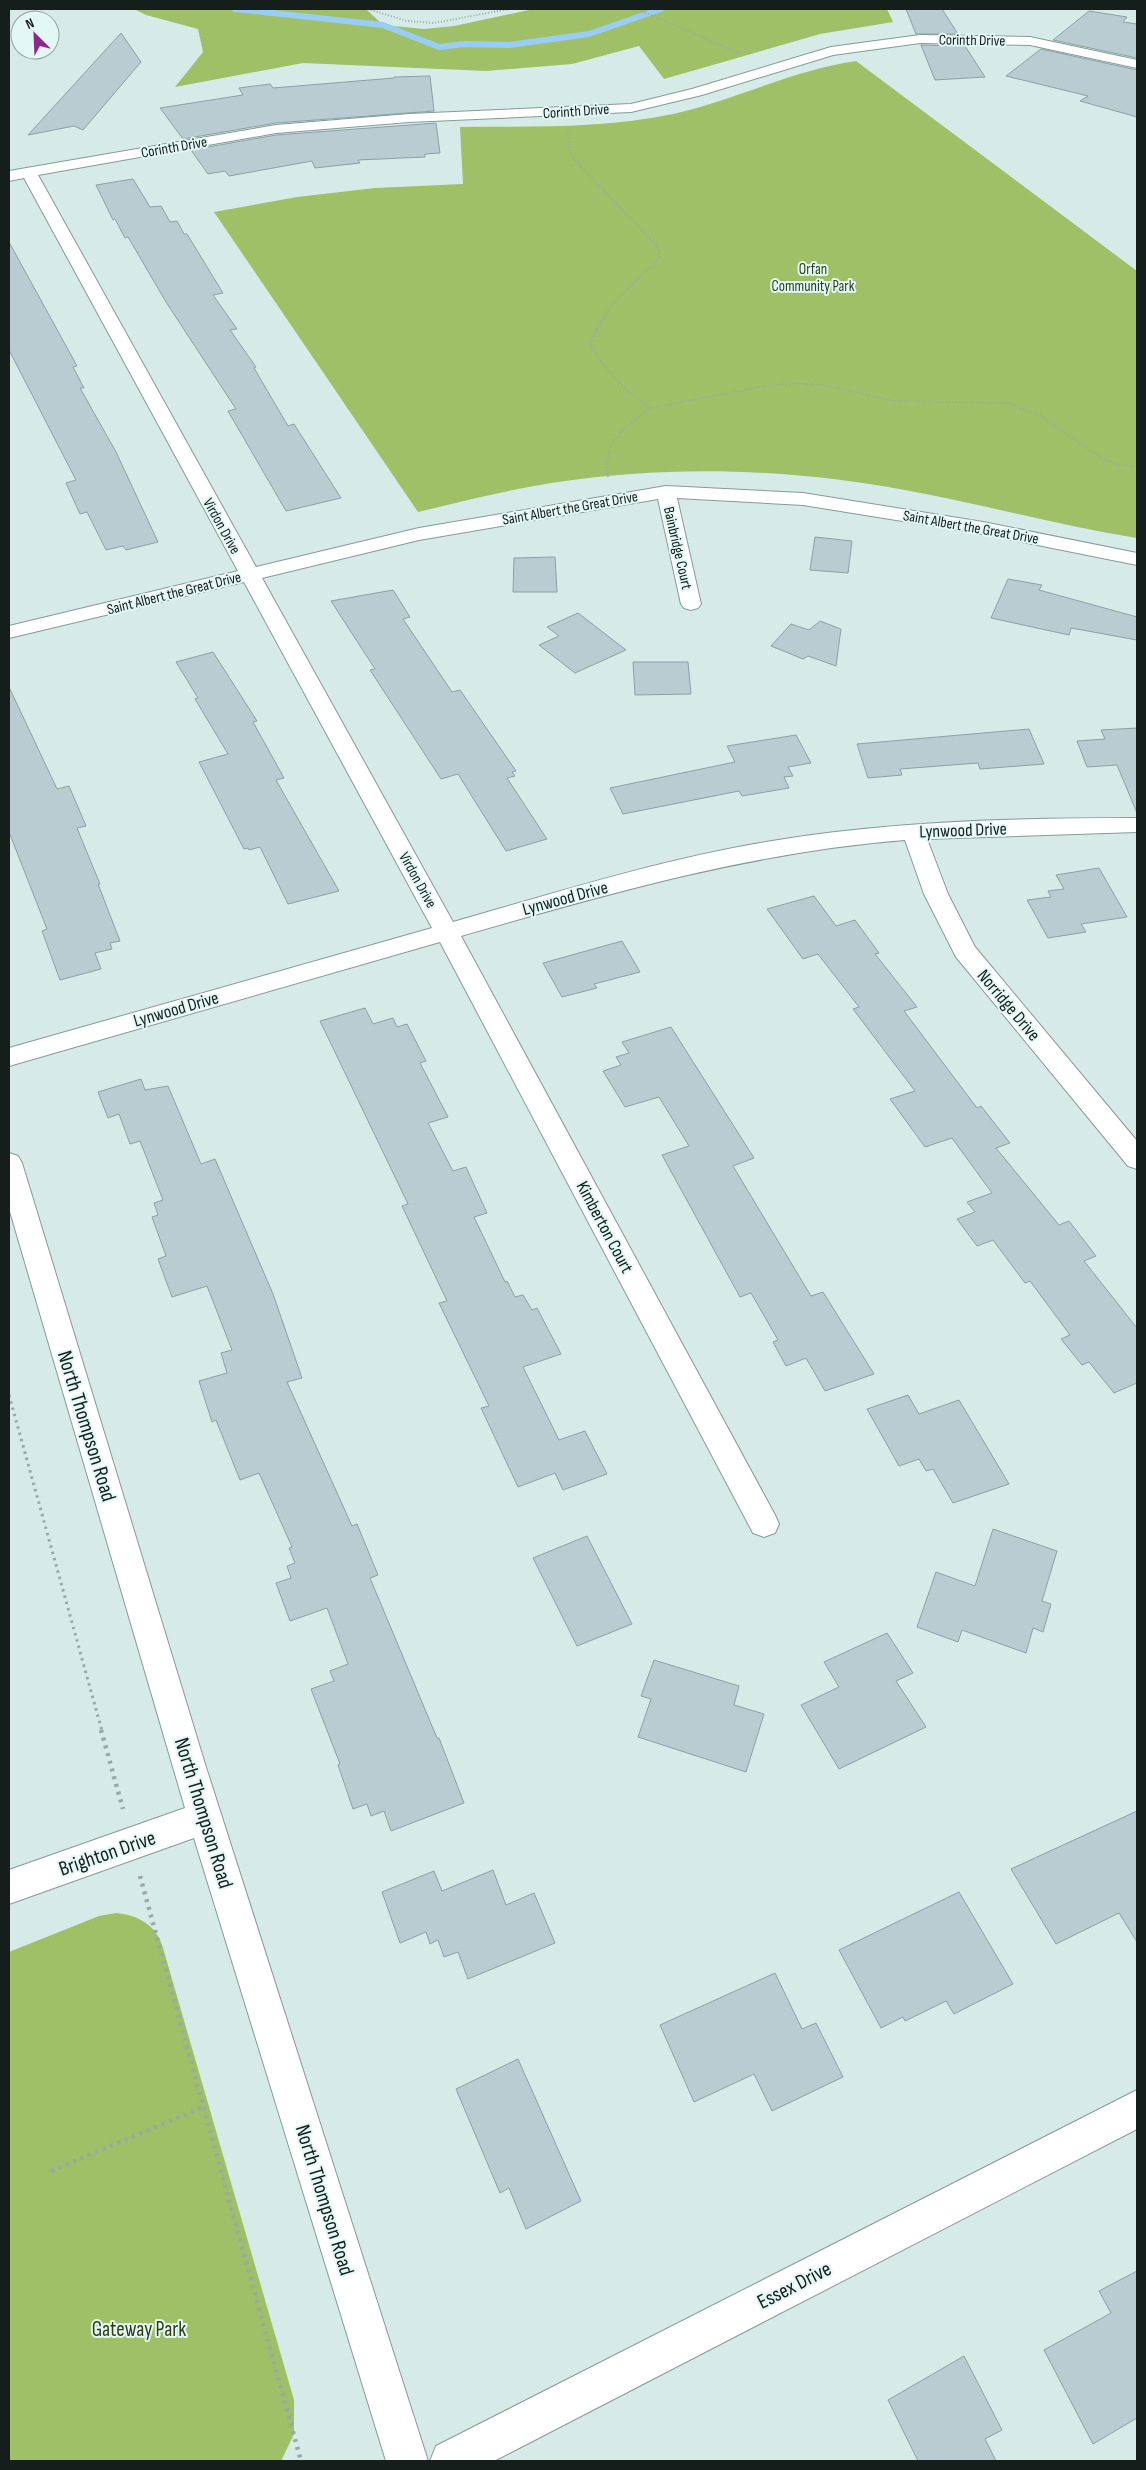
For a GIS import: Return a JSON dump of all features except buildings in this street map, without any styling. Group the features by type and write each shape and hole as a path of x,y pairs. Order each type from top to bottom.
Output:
{"street":[{"name":"Corinth Drive","path":"9,176 276,129 409,118 534,114 631,108 697,92 831,51 920,39 1030,41 1137,64"},
{"name":"Virdon Drive","path":"29,173 446,931"},
{"name":"Saint Albert the Great Drive","path":"9,632 419,534 666,492 803,499 983,528 1137,559"},
{"name":"Bainbridge Court","path":"666,492 691,604"},
{"name":"Lynwood Drive","path":"9,1057 606,886 703,863 794,845 913,832 1137,825"},
{"name":"Norridge Drive","path":"913,832 936,894 965,952 1137,1159"},
{"name":"Kimberton Court","path":"446,931 764,1524"},
{"name":"North Thompson Road","path":"9,1163 205,1818 407,2461"},
{"name":"Brighton Drive","path":"9,1887 205,1818"},
{"name":"Essex Drive","path":"450,2461 1137,2109"}],"path":[{"path":"368,9 407,21 422,23 451,21 509,9"},
{"path":"637,9 663,18 699,37 771,68"},
{"path":"568,132 570,152 575,160 657,246 660,254 656,262 603,315 594,329 590,344 598,360 615,380 634,398 651,408"},
{"path":"608,477 605,455 611,444 638,417 651,408 760,387 795,383 823,385 894,401 1008,403 1041,416 1103,459 1116,464 1137,467"},
{"path":"9,1396 301,2461"},
{"path":"51,2171 204,2107"}],"green space":[{"path":"134,9 366,9 383,25 424,29 454,26 534,9 887,9 893,22 820,34 664,79 639,46 572,64 486,71 303,63 175,87 203,52 198,29 146,15"},
{"name":"Orfan Community Park","path":"856,61 1137,271 1137,538 878,485 770,473 700,471 593,477 523,488 418,512 214,212 297,197 375,188 463,184 460,127 567,126 647,119 696,108 810,71"},
{"name":"Gateway Park","path":"116,1913 132,1916 146,1923 152,1928 163,1948 294,2400 294,2434 281,2461 9,2461 9,1952 99,1916"}],"waterway":[{"path":"235,9 383,25 439,47 464,44 509,45 589,34 661,9"}]}
